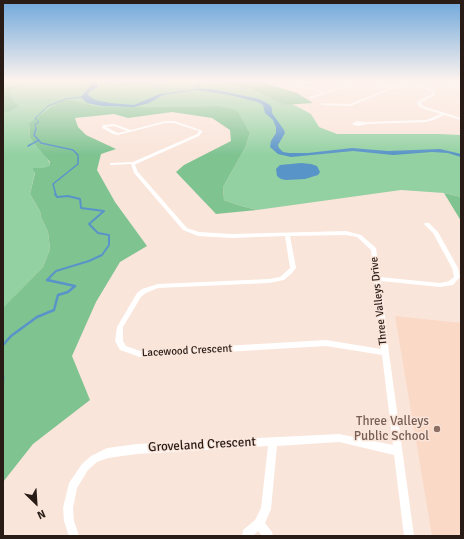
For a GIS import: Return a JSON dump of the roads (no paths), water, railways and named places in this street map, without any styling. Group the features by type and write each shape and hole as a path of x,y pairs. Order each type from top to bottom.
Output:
{"street":[{"path":"420,105 425,109 461,119"},
{"path":"367,123 430,120 443,114"},
{"path":"111,164 134,163 198,135 201,132 174,122 164,122 131,131 114,133 104,128 104,126 114,124 131,131"},
{"name":"Three Valleys Drive","path":"134,163 133,165 136,172 185,229 198,234 214,236 287,235 346,232 359,236 374,249 384,353 409,536"},
{"path":"378,279 440,285 451,284 457,277 455,268 435,232 427,224"},
{"name":"Lacewood Crescent","path":"287,235 293,268 282,279 269,281 158,286 144,291 139,296 120,327 119,341 122,348 140,354 326,343 384,353"},
{"name":"Groveland Crescent","path":"74,536 69,515 69,498 72,486 77,477 94,459 106,453 122,450 339,438 398,451"},
{"path":"247,536 247,534 259,524 266,509 273,441"},
{"path":"259,524 268,536"}],"water":[{"path":"98,105 141,105 134,107"},
{"path":"263,105 270,105 272,113 284,130 285,133 278,145 283,152 308,153 352,148 388,151 440,149 461,154 461,157 448,153 432,152 393,155 353,151 291,157 278,154 270,147 271,141 276,133 276,127 273,120 265,113"},
{"path":"301,163 317,166 320,172 318,175 305,179 286,180 277,176 276,169 280,165"}],"waterway":[{"path":"36,129 35,124 39,122 35,118 50,105"},
{"path":"36,129 34,135 39,140"},
{"path":"28,146 39,140"},
{"path":"39,140 41,143 73,150 78,155 78,164 53,184 56,195"},
{"path":"47,280 56,271 89,261 102,255 109,245 109,235 98,233 89,224 104,211 81,208 80,199 68,196 57,197 55,194"},
{"path":"3,345 11,336 37,317 54,310 58,295 68,292 75,286 47,280"},
{"path":"47,280 53,281"},
{"path":"3,376 3,382"}],"place":[{"name":"Three Valleys Public School","path":"437,429"}]}
